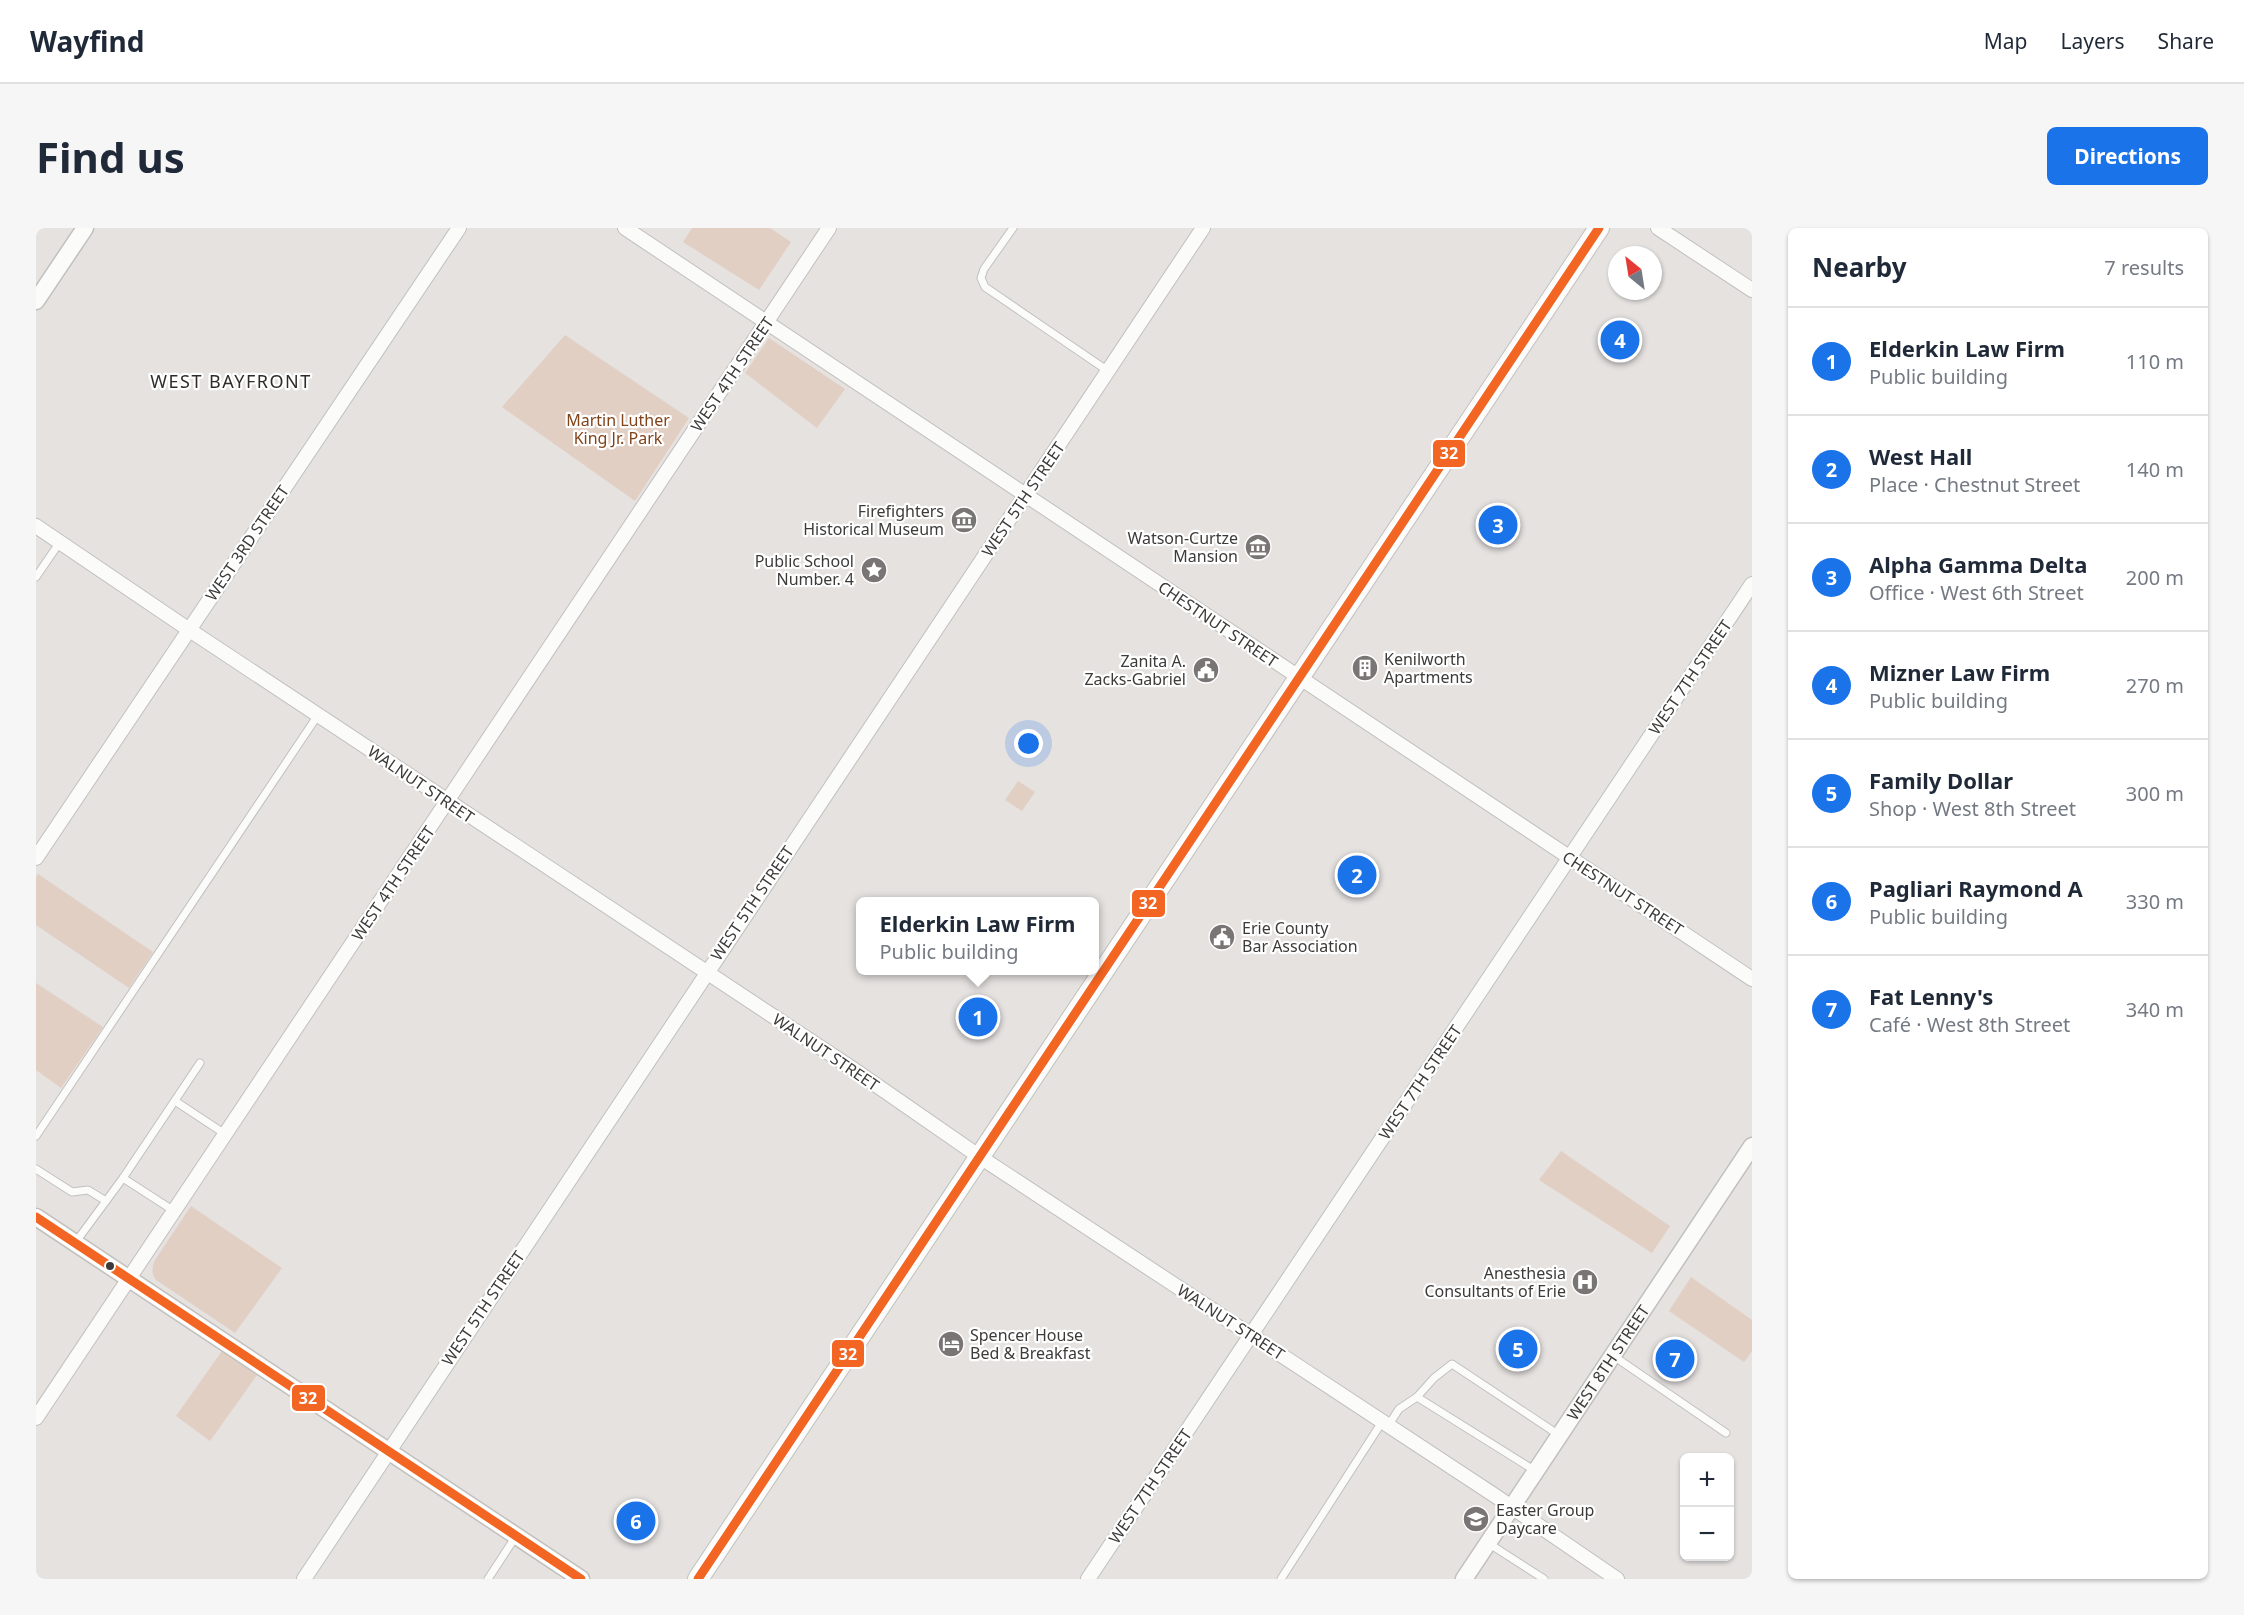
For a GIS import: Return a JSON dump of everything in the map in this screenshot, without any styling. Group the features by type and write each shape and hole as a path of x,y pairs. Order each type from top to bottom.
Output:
{"main road":[{"path":"698,1579 1599,228"}],"street":[{"path":"36,301 85,228"},
{"name":"WEST 3RD STREET","path":"36,858 459,228"},
{"name":"CHESTNUT STREET","path":"625,228 1752,979"},
{"name":"WEST 4TH STREET","path":"36,1418 829,228"},
{"name":"WEST 5TH STREET","path":"304,1579 1203,228"},
{"path":"1659,228 1752,290"},
{"name":"WALNUT STREET","path":"36,526 980,1157 1617,1579"},
{"name":"WEST 7TH STREET","path":"1088,1579 1752,584"},
{"name":"WEST 8TH STREET","path":"1464,1579 1752,1146"},
{"path":"36,1217 581,1579"}],"lane":[{"path":"1013,228 984,269 981,278 985,287 1108,371"},
{"path":"36,577 60,542"},
{"path":"36,1136 318,716"},
{"path":"75,1243 123,1178 200,1064"},
{"path":"175,1101 225,1134"},
{"path":"36,1169 72,1192 88,1190 106,1201"},
{"path":"123,1178 174,1211"},
{"path":"1612,1355 1726,1433"},
{"path":"1281,1579 1385,1424 1399,1409 1417,1397 1434,1378 1452,1364 1559,1435"},
{"path":"1417,1397 1536,1471"},
{"path":"488,1579 516,1536"},
{"path":"1488,1543 1544,1579"}],"green space":[{"path":"692,228 770,228 791,242 759,290 683,242"},
{"name":"Martin Luther King Jr. Park","path":"565,335 689,418 635,501 502,407"},
{"path":"769,338 845,389 817,428 745,373"},
{"path":"1018,781 1035,792 1022,811 1005,800"},
{"path":"38,874 153,952 129,988 36,925 36,877"},
{"path":"36,983 103,1027 61,1088 36,1070"},
{"path":"1561,1151 1670,1226 1652,1253 1539,1180"},
{"path":"191,1206 282,1268 235,1333 156,1280 153,1275 155,1260"},
{"path":"1691,1277 1752,1320 1752,1351 1744,1362 1669,1311"},
{"path":"222,1351 257,1375 210,1441 176,1416"}],"transit line":[{"name":"32","path":"698,1579 1599,228"},
{"name":"32","path":"36,1217 581,1579"}],"place":[{"name":"Mizner Law Firm","path":"1620,340"},
{"name":"Firefighters Historical Museum","path":"964,520"},
{"name":"Alpha Gamma Delta","path":"1498,525"},
{"name":"Watson-Curtze Mansion","path":"1258,547"},
{"name":"Public School Number. 4","path":"874,570"},
{"name":"Kenilworth Apartments","path":"1365,668"},
{"name":"Zanita A. Zacks-Gabriel","path":"1206,670"},
{"name":"West Hall","path":"1357,875"},
{"name":"Erie County Bar Association","path":"1222,937"},
{"name":"Elderkin Law Firm","path":"978,1017"},
{"name":"Anesthesia Consultants of Erie","path":"1585,1282"},
{"name":"Spencer House Bed & Breakfast","path":"951,1344"},
{"name":"Family Dollar","path":"1518,1349"},
{"name":"Fat Lenny's","path":"1675,1359"},
{"name":"Easter Group Daycare","path":"1476,1519"},
{"name":"Pagliari Raymond A","path":"636,1521"}],"district":[{"name":"WEST BAYFRONT","path":"231,382"}]}
